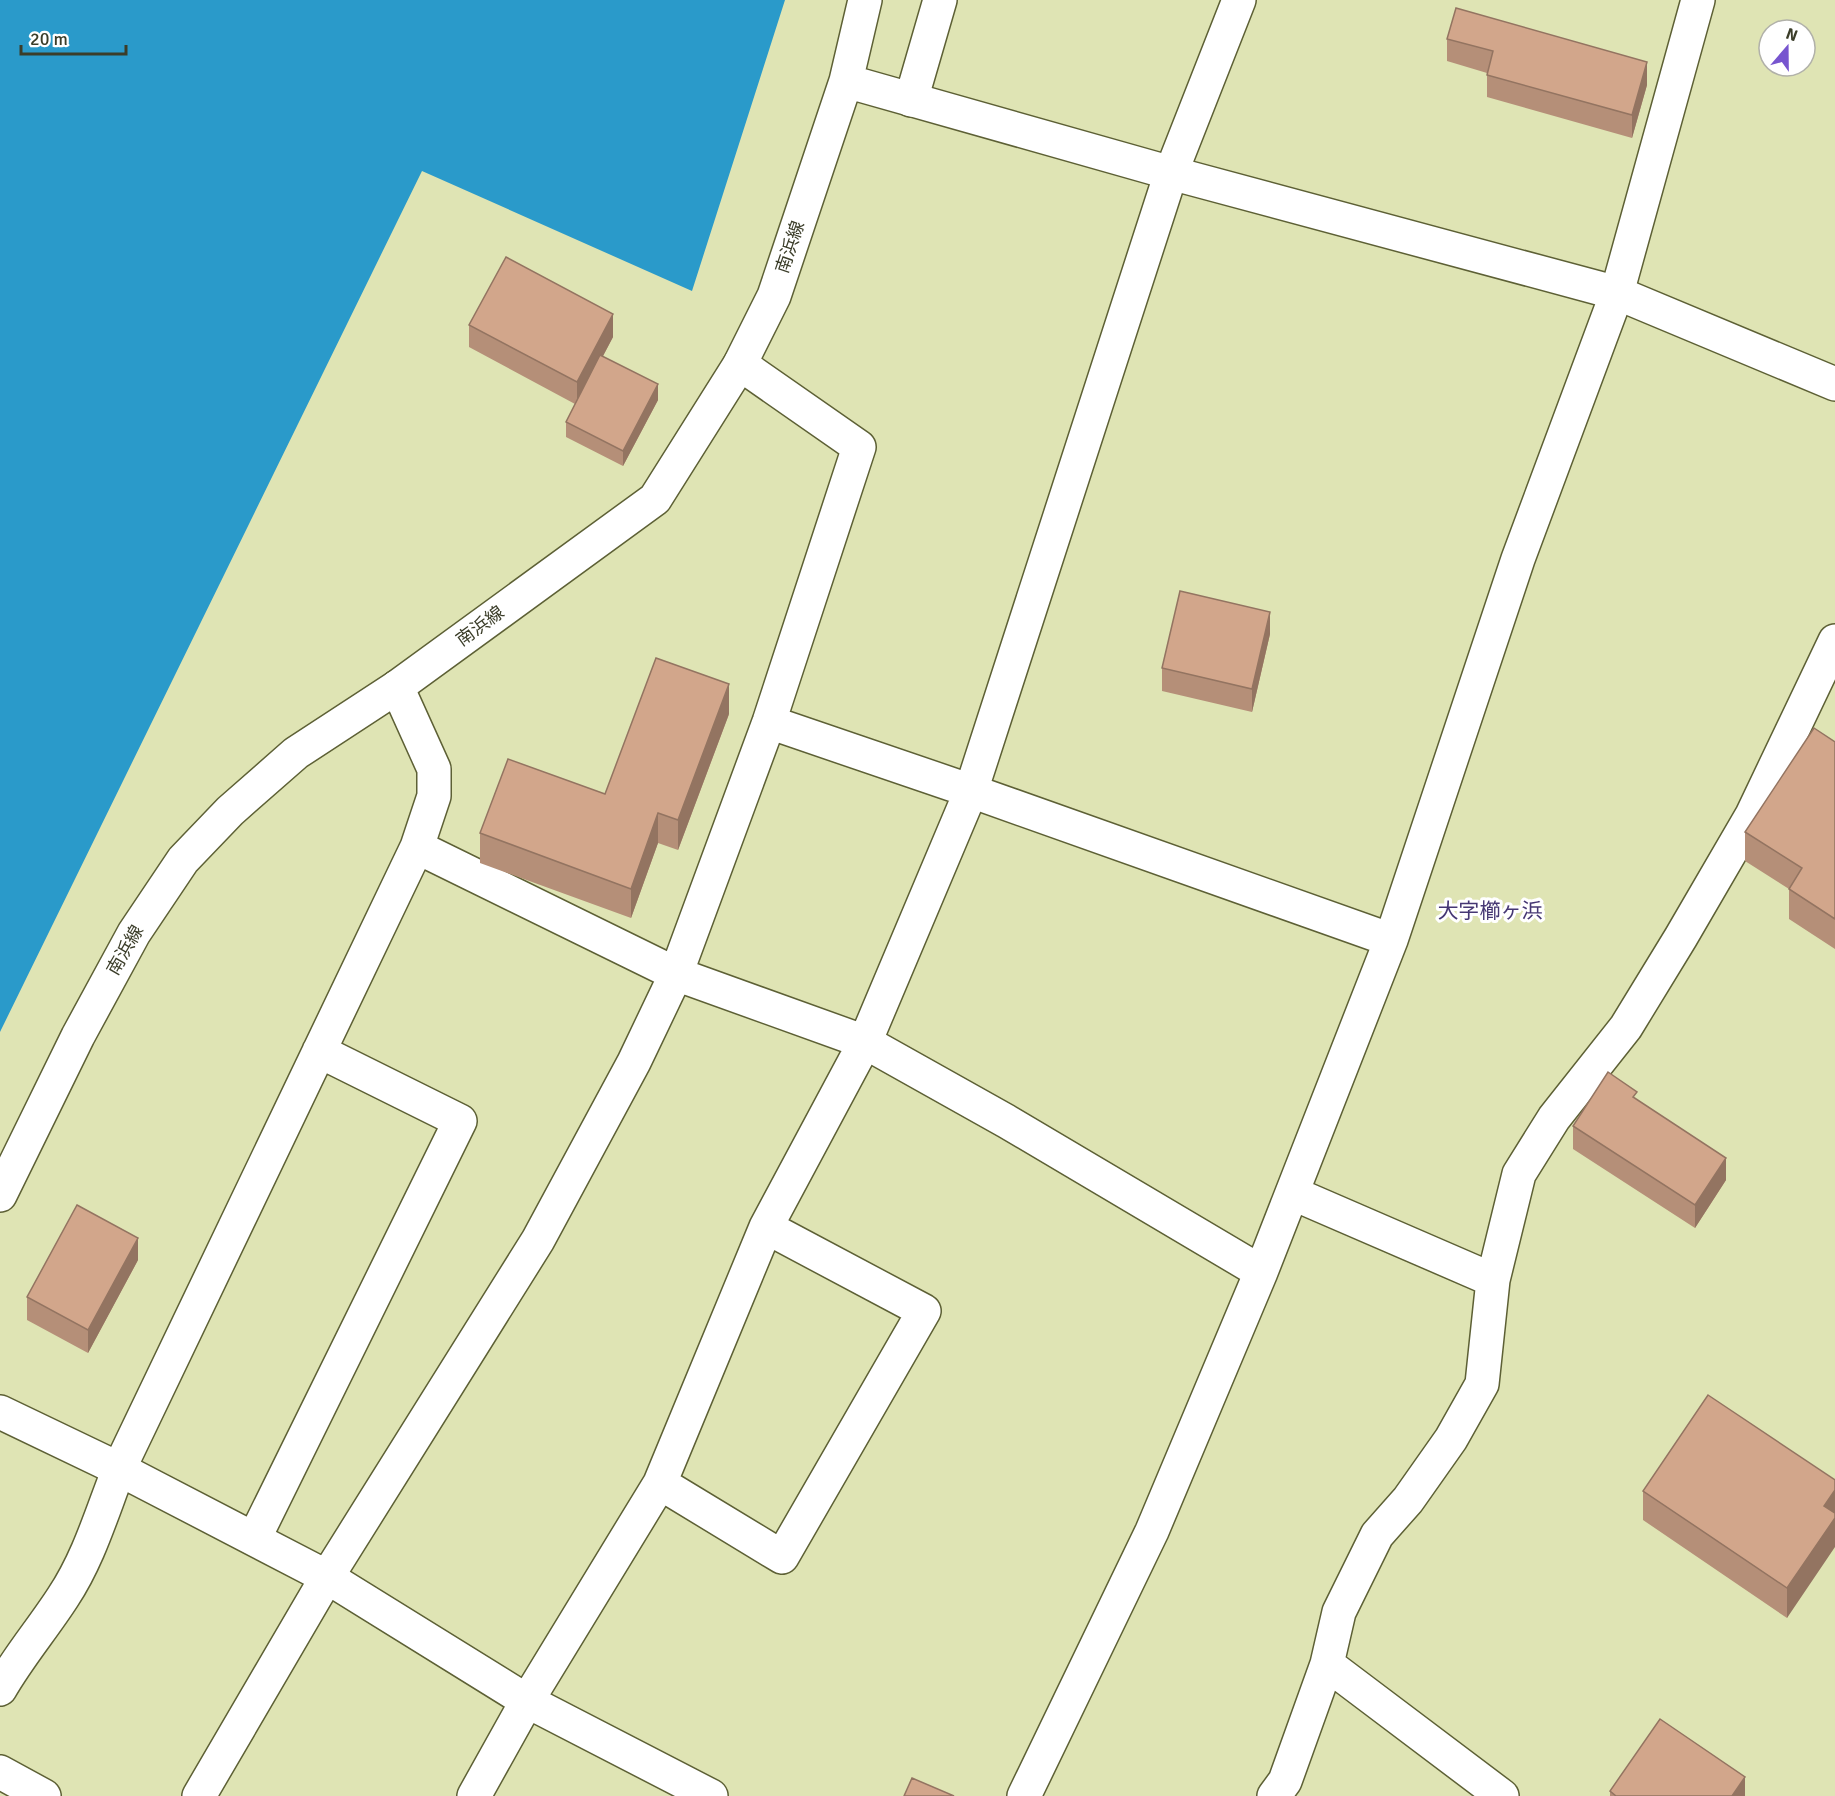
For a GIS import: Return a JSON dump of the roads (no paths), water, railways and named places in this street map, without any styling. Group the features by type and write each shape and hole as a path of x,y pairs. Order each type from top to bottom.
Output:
{"street":[{"name":"南浜線","path":"0,1196 78,1036 134,933 183,860 230,811 296,753 397,687 656,499 740,364 774,296 846,81 864,0"},
{"path":"911,100 940,0"},
{"path":"474,1796 527,1701 660,1483 766,1227 865,1042 971,791 1171,173 1239,0"},
{"path":"1024,1796 1152,1530 1261,1272 1391,940 1518,559 1617,292 1698,0"},
{"path":"846,81 1171,173 1617,292 1835,384"},
{"path":"199,1796 327,1577 538,1240 634,1062 676,974 769,722 859,447 740,364"},
{"path":"1274,1796 1285,1780 1328,1664 1339,1612 1377,1535 1408,1500 1451,1439 1482,1384 1493,1280 1519,1174 1554,1118 1626,1027 1693,916 1752,815 1835,641"},
{"path":"0,1689 12,1668 64,1596 86,1555 119,1469 417,847 434,796 434,769 397,687"},
{"path":"769,722 1391,940"},
{"path":"417,847 676,974 865,1042 1006,1120 1261,1272"},
{"path":"254,1539 460,1121 319,1052"},
{"path":"1292,1193 1493,1280"},
{"path":"660,1483 783,1557 924,1311 766,1227"},
{"path":"0,1412 119,1469 327,1577 527,1701 711,1796"},
{"path":"1328,1664 1502,1796"},
{"path":"0,1772 44,1796"}],"water":[{"path":"0,0 785,0 692,291 422,171 0,1032"}],"district":[{"name":"大字櫛ヶ浜","path":"1490,911"}]}
